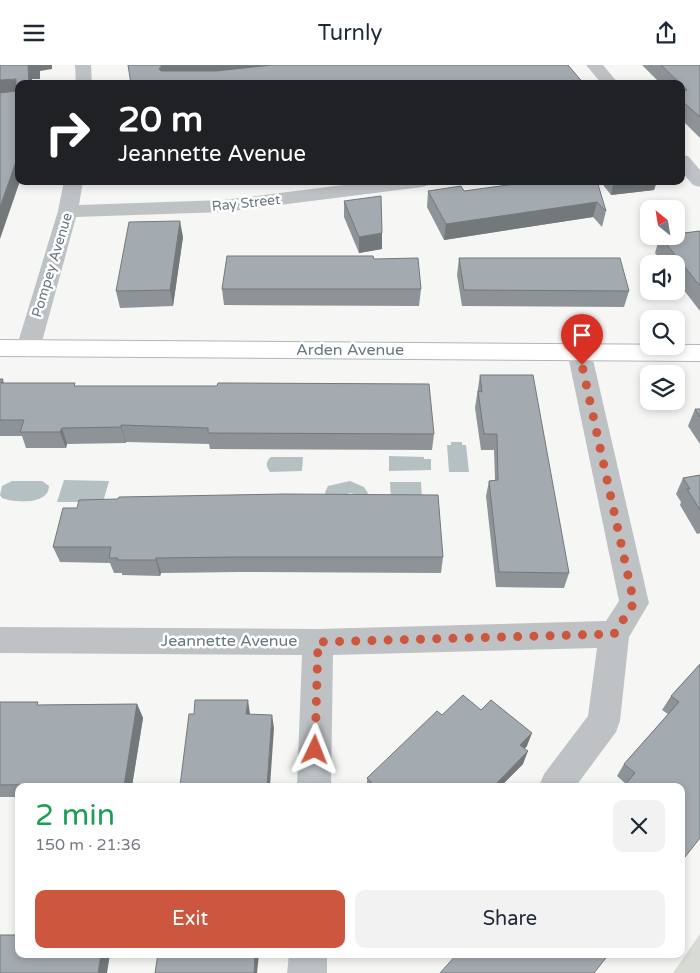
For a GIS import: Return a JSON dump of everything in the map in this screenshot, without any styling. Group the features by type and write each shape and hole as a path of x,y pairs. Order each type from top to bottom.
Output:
{"street":[{"path":"83,65 84,80"},
{"path":"594,65 607,80"},
{"path":"685,164 700,181"},
{"name":"Pompey Avenue","path":"28,349 68,211 73,185"},
{"name":"Ray Street","path":"68,211 224,206 390,185"},
{"name":"Arden Avenue","path":"0,348 700,353"},
{"path":"558,783 604,721 614,634 634,603 579,351"},
{"name":"Jeannette Avenue","path":"0,640 318,642 614,634"},
{"path":"314,783 318,642"},
{"path":"306,973 308,958"}],"shaded area":[{"path":"451,442 462,442 462,445 466,445 469,472 449,472 447,445 451,445"},
{"path":"389,456 431,459 431,470 389,471"},
{"path":"271,457 303,457 302,471 270,472 267,464"},
{"path":"64,480 109,481 103,502 57,502"},
{"path":"12,481 42,481 49,486 43,497 30,501 14,501 2,498 0,495 2,486"},
{"path":"350,481 364,487 368,493 366,497 350,493 339,498 326,495 325,492 328,486"},
{"path":"390,482 421,482 422,499 391,499"},
{"path":"700,934 700,973 673,973"}],"building":[{"path":"0,65 28,65 29,80 0,80"},
{"path":"128,65 162,65 159,69 161,71 216,71 272,65 568,65 581,80 130,80"},
{"path":"661,65 700,65 700,117 685,104 685,90 687,90 685,88 685,80 677,80"},
{"path":"15,91 15,164 0,207 0,93"},
{"path":"508,185 598,185 606,211 597,202 446,224 428,191 461,186 464,191"},
{"path":"381,196 382,233 359,237 344,201"},
{"path":"180,221 170,290 116,291 129,222"},
{"path":"700,231 700,286 685,267 685,255 675,255 667,245 685,245 685,233"},
{"path":"227,256 373,256 374,259 418,258 421,289 222,289"},
{"path":"459,258 620,258 629,291 464,290"},
{"path":"480,375 533,375 569,573 499,572 489,481 498,480 497,434 484,434 478,391 482,392"},
{"path":"0,379 3,379 1,383 75,383 74,386 217,386 218,383 429,384 434,434 208,433 208,428 121,425 121,427 62,428 60,432 20,432 24,420 0,420"},
{"path":"695,409 700,409 700,417"},
{"path":"700,475 700,510 687,489 690,489 683,478"},
{"path":"285,494 438,495 443,557 237,557 117,560 118,558 109,558 111,547 53,547 63,508 77,508 79,500 118,499 119,497"},
{"path":"700,664 700,838 685,857 685,783 627,783 635,773 624,764 679,702 671,696"},
{"path":"463,695 481,710 491,700 532,733 520,745 528,751 497,783 372,783 367,778 437,711 442,715"},
{"path":"195,700 248,700 246,714 272,715 267,783 180,783 189,714 194,714"},
{"path":"0,702 38,702 37,705 137,704 124,783 15,783 15,785 0,785"},
{"path":"0,935 15,935 15,958 100,958 98,973 0,973"},
{"path":"157,958 255,958 254,973 155,973"},
{"path":"453,958 606,958 594,973 440,973"}],"route":[{"path":"315,750 318,642 614,634 634,603 582,365"}]}
